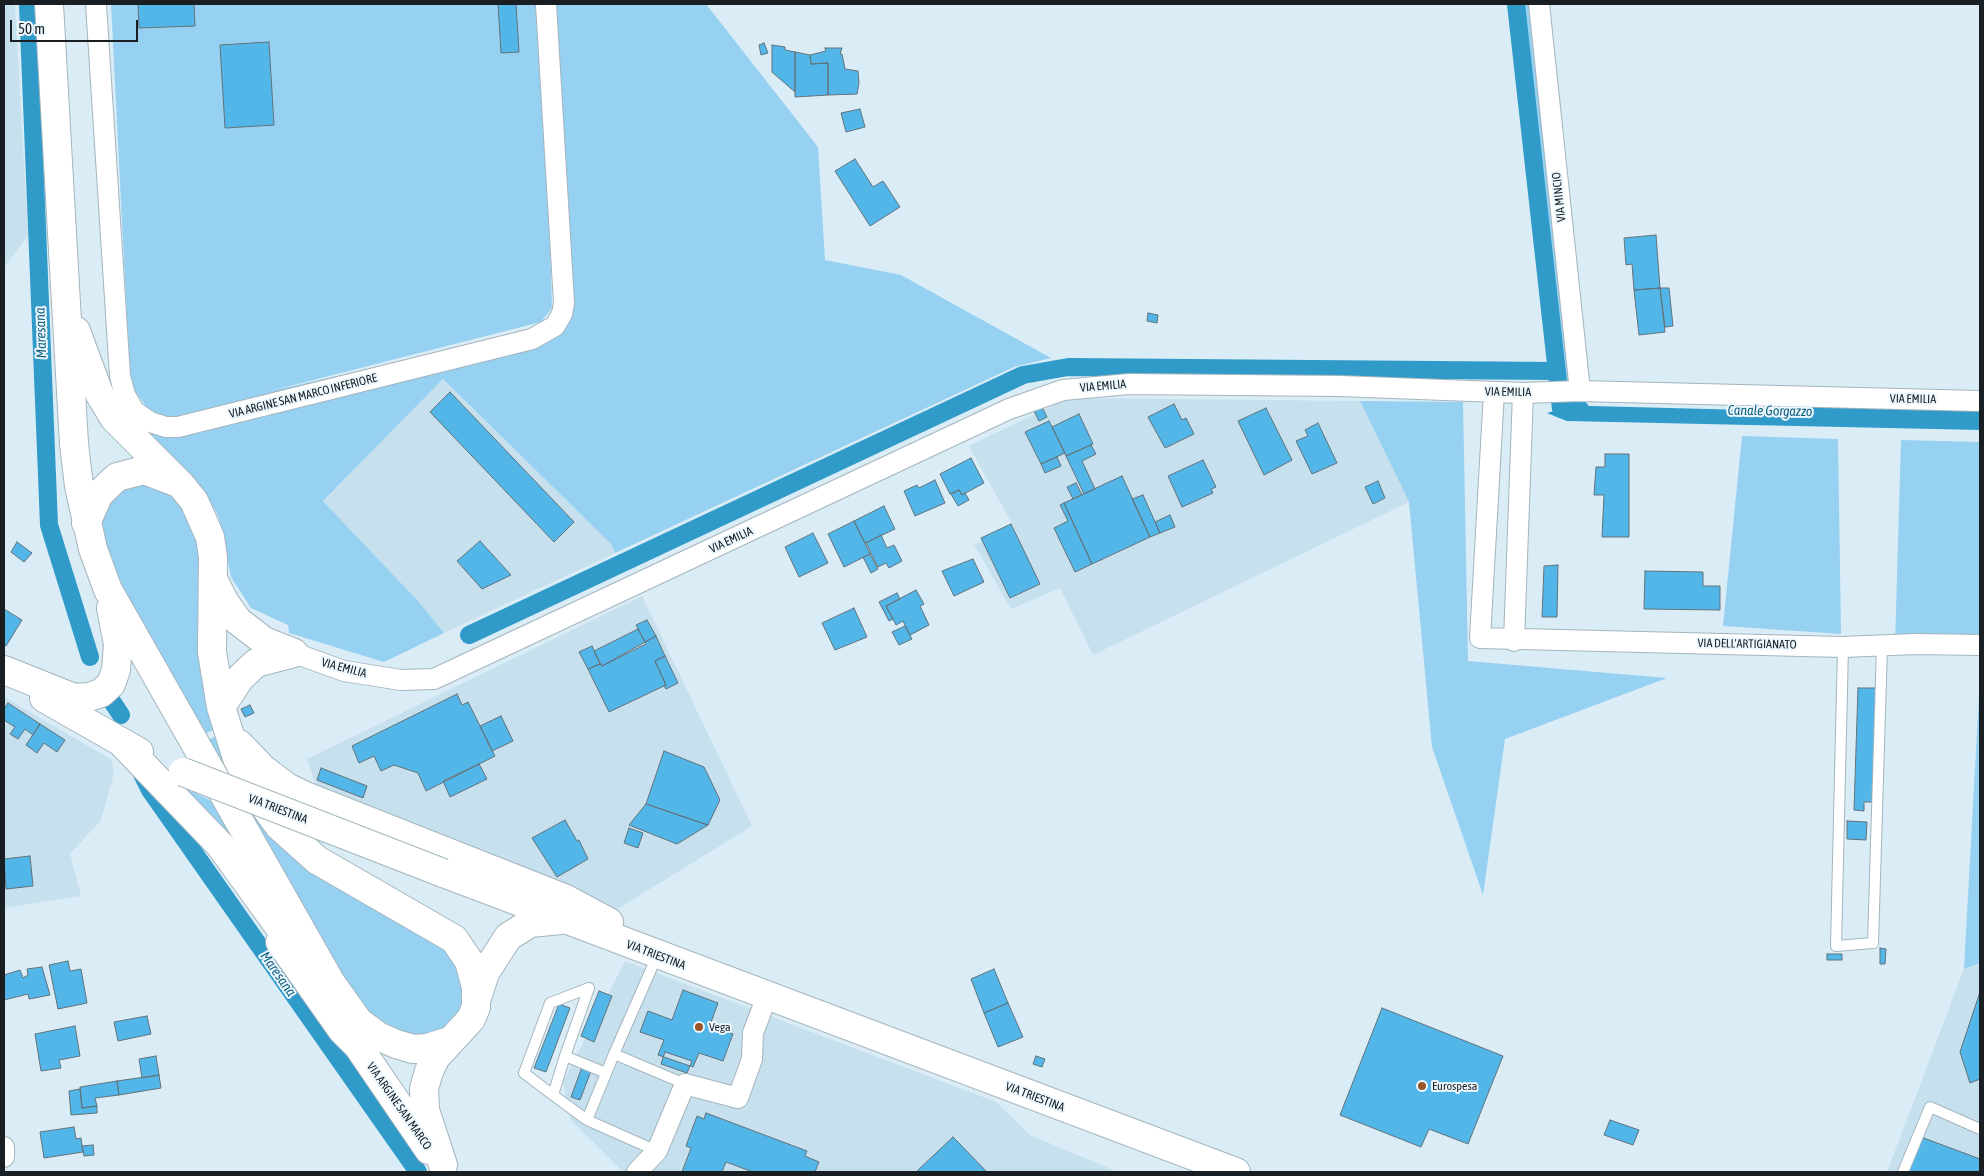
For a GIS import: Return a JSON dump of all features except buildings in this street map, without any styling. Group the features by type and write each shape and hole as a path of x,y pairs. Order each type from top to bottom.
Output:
{"street":[{"path":"49,4 74,444 79,486 92,549 108,590 352,1022"},
{"name":"VIA ARGINE SAN MARCO INFERIORE","path":"96,4 120,376 125,395 134,411 150,422 178,427 532,339 555,326 562,314 564,302 546,4"},
{"name":"VIA MINCIO","path":"1538,4 1564,392"},
{"path":"67,301 86,361 99,393 114,418 194,500 210,537 213,578 212,652 225,720 237,758 258,798 279,826 317,860 454,939 469,961 477,998"},
{"name":"VIA EMILIA","path":"294,653 344,671 401,680 434,679 1009,409 1063,390 1139,384 1340,386 1523,394 1564,392 1980,401"},
{"name":"VIA DELL'ARTIGIANATO","path":"1494,392 1480,638 1514,641 1843,647 1916,644 1980,645"},
{"path":"1514,641 1523,394"},
{"path":"86,523 99,494 117,477 144,470 181,485"},
{"path":"213,578 224,601 238,621 264,641 294,653"},
{"path":"4,672 74,698 101,694 111,684 116,670 118,644 108,590"},
{"path":"225,720 240,678 256,663 294,653"},
{"name":"VIA TRIESTINA","path":"4,672 83,722 123,744 183,772 563,920 1233,1172"},
{"path":"225,720 263,769 287,787 566,898 694,969"},
{"path":"123,744 220,845 325,990 352,1022 378,1036 413,1049 427,1048 450,1041"},
{"path":"445,1169 425,1110 424,1089 429,1071 436,1058 471,1019 485,973 508,937 530,923 563,920"},
{"path":"637,1172 656,1151 685,1084 738,1098 752,1059 753,1033 767,996"},
{"name":"VIA ARGINE SAN MARCO","path":"352,1022 421,1141 445,1169"},
{"path":"4,1147 4,1157"}],"lane":[{"path":"1843,647 1836,946 1873,943 1882,646"},
{"path":"587,1120 657,955"},
{"path":"553,1095 588,988 550,1003 524,1073 553,1095 587,1120 656,1151"},
{"path":"614,1054 685,1084"},
{"path":"565,1056 606,1073"},
{"path":"1903,1172 1930,1107 1980,1129"}],"shaded area":[{"path":"4,4 15,4 28,236 4,267"},
{"path":"111,4 706,4 818,147 825,260 901,275 1051,358 1014,367 615,553 611,544 443,379 323,501 419,602 444,633 384,662 289,633 288,625 251,608 231,577 219,518 206,493 128,416 140,404 145,405 134,390 130,379","holes":["550,240 554,311 545,329 266,392 541,322 552,308"]},
{"path":"1521,4 1532,4 1571,369 1569,392 1563,393"},
{"path":"443,379 611,544 615,553 444,633 419,602 323,501"},
{"path":"1068,398 1360,401 1409,502 1093,655 1060,588 1011,609 974,544 1016,531 969,446"},
{"path":"1360,401 1463,402 1468,661 1667,678 1505,739 1483,895 1432,747 1409,502"},
{"path":"1742,436 1838,439 1841,634 1723,626"},
{"path":"1901,440 1980,442 1980,642 1895,643"},
{"path":"138,481 166,488 196,524 216,729 201,735 132,609 116,576 101,530 103,515 117,489"},
{"path":"642,596 752,826 606,916 324,809 307,759"},
{"path":"1980,677 1980,963 1964,969"},
{"path":"4,697 112,760 114,773 101,820 70,854 81,896 4,908"},
{"path":"220,735 257,812 451,944 466,1002 446,1031 407,1040 358,1005 270,854 270,847 250,817 207,740"},
{"path":"182,787 212,801 282,914"},
{"path":"625,961 996,1102 1030,1135 1118,1172 623,1172 570,1119 563,1082"},
{"path":"1980,963 1980,1172 1887,1172 1964,969"}],"water":[{"path":"1552,405 1980,416 1980,430 1567,421 1547,413 1554,411"}],"waterway":[{"name":"Maresana","path":"28,4 49,525 90,657"},
{"path":"1516,4 1561,409 1580,409"},
{"path":"469,635 1023,375 1068,367 1556,371"},
{"name":"Canale Gorgazzo","path":"1774,411 1980,414"},
{"name":"Maresana","path":"111,700 121,715"},
{"name":"Maresana","path":"142,774 150,790 418,1172"}],"place":[{"name":"Vega","path":"699,1027"},
{"name":"Eurospesa","path":"1422,1086"}]}
